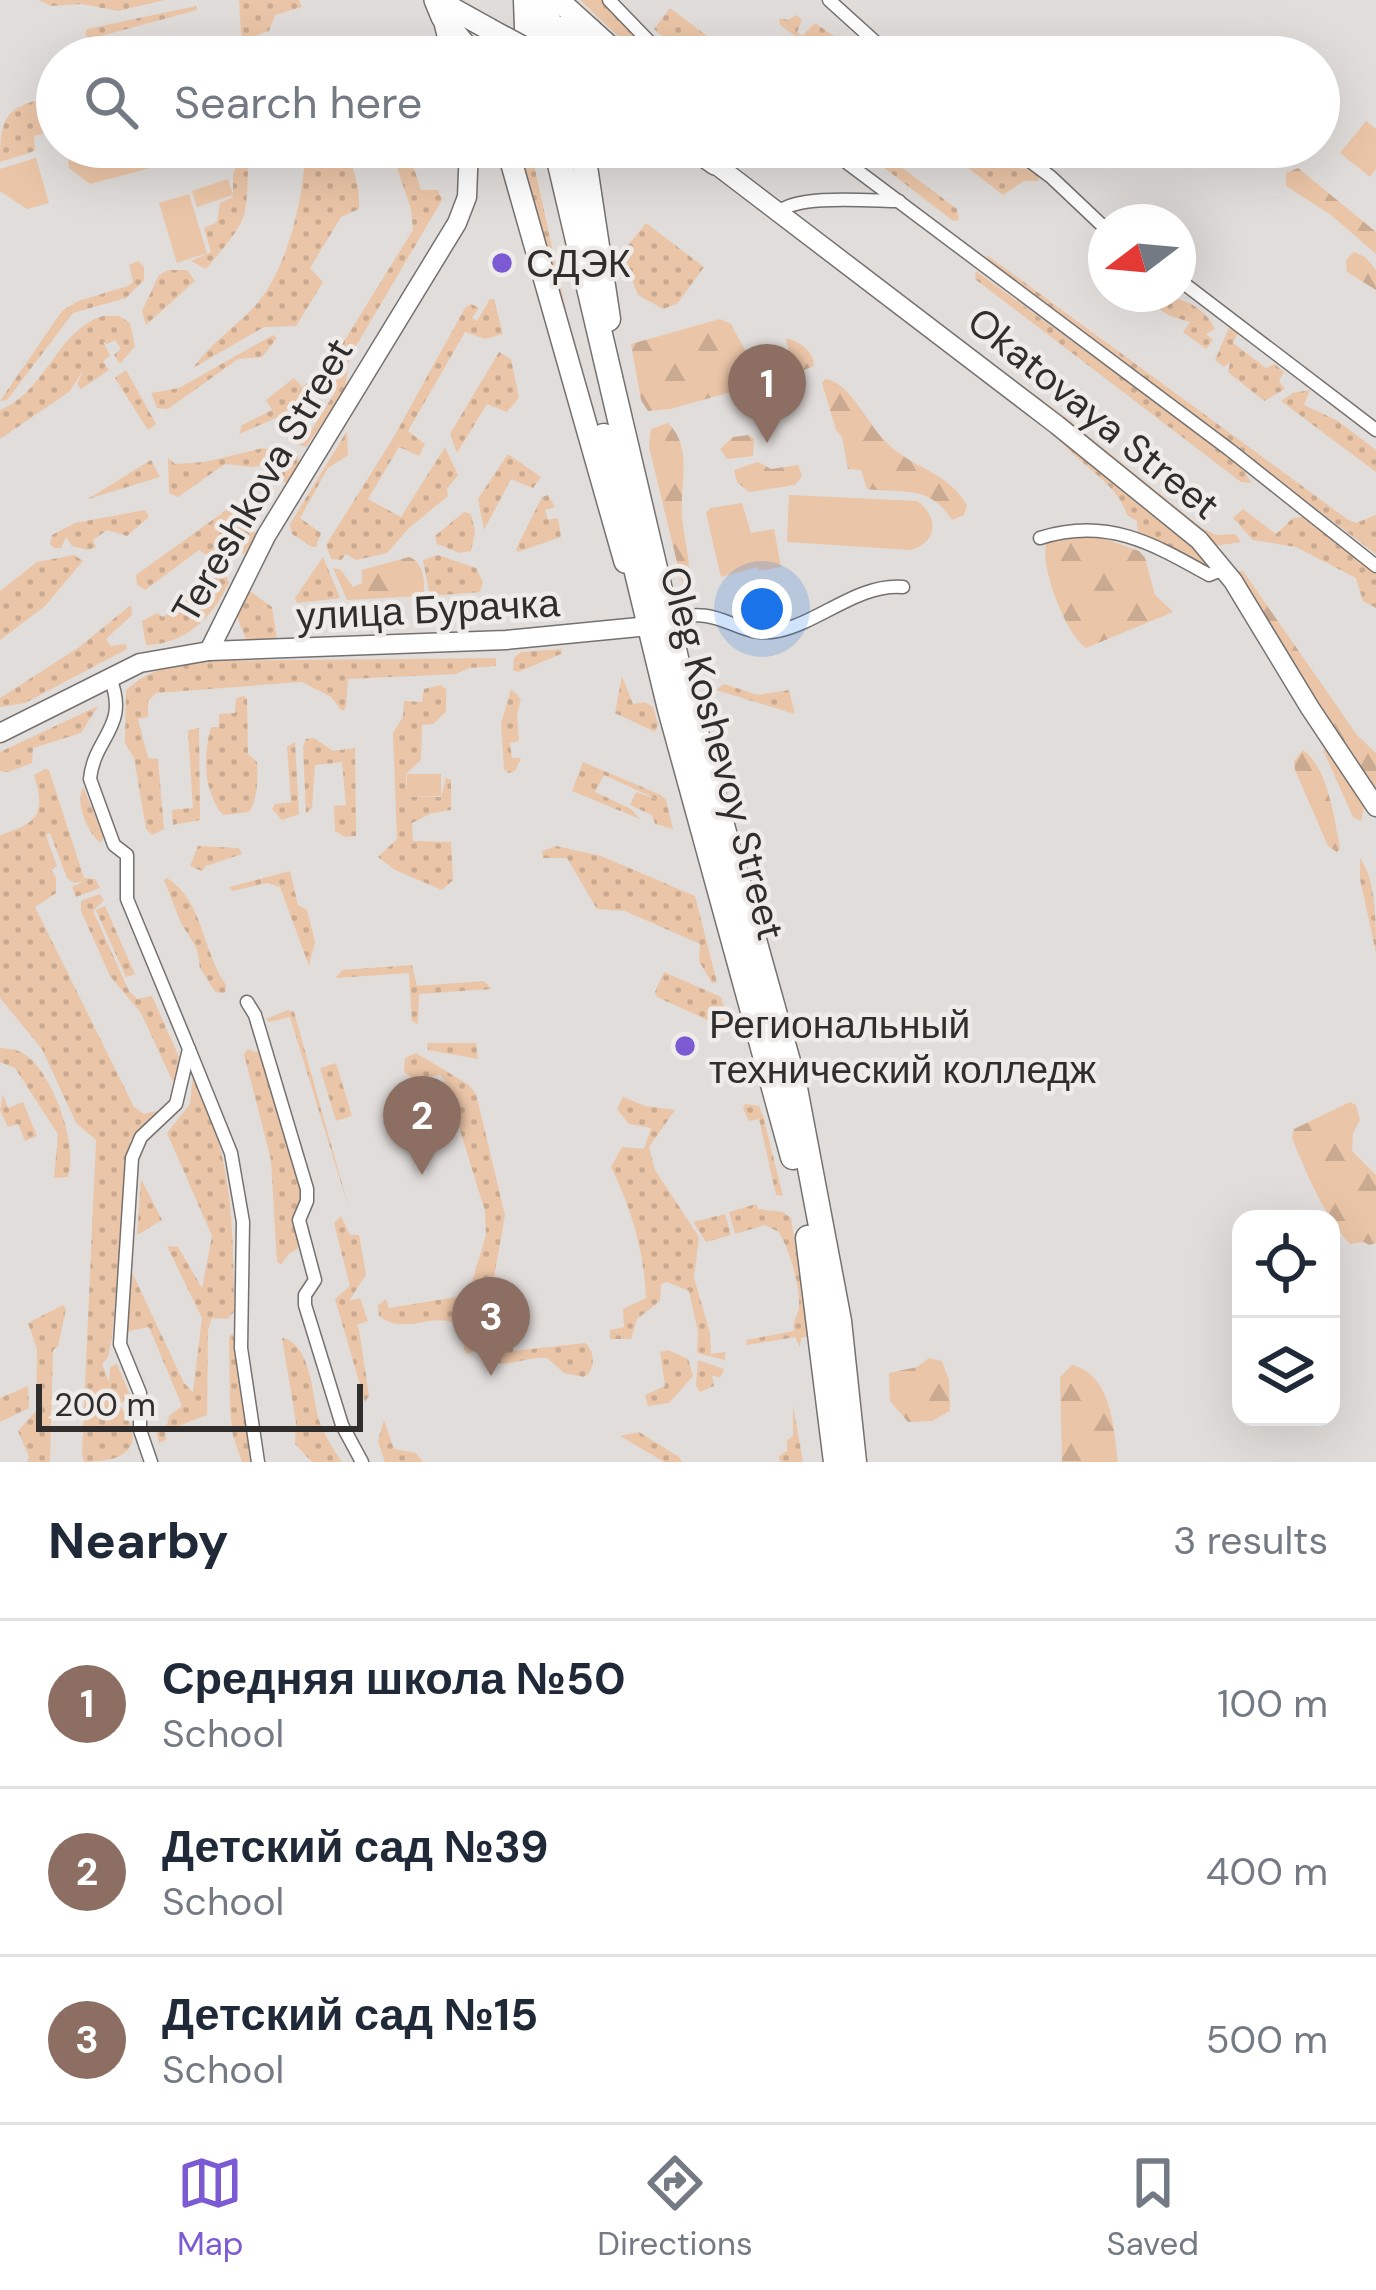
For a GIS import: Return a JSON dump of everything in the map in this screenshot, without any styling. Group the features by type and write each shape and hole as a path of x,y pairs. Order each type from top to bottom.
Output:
{"highway":[{"path":"526,0 527,36"},
{"path":"547,0 547,36"},
{"path":"548,28 590,31"},
{"name":"Oleg Koshevoy Street","path":"544,168 642,597 658,624 790,1066 839,1321 854,1462"},
{"name":"Oleg Koshevoy Street","path":"561,168 658,624 795,1165 836,1462"},
{"path":"585,168 612,349 606,374"}],"main road":[{"path":"558,0 596,36"},
{"path":"438,6 503,36"},
{"path":"438,6 446,36"},
{"path":"438,6 460,36"},
{"name":"Tereshkova Street","path":"0,733 140,664 209,651 260,547 457,223 467,197 468,168"},
{"path":"513,168 612,525 642,597"},
{"name":"Okatovaya Street","path":"728,168 1198,540 1224,569 1376,807"},
{"name":"улица Бурачка","path":"209,651 506,640 658,624"}],"street":[{"path":"609,0 644,36"},
{"path":"829,0 869,36"},
{"path":"855,168 1376,566"},
{"path":"1039,168 1088,212"},
{"path":"779,212 786,205 812,202 900,201"},
{"path":"1196,293 1376,430"},
{"path":"1040,538 1061,531 1098,529 1152,545 1209,575 1224,569"},
{"path":"658,624 705,614 735,626 773,632 878,589 903,587"},
{"path":"110,678 117,693 116,721 90,779 114,845 127,855 127,899 231,1153 243,1222 242,1348 258,1462"},
{"path":"247,1002 256,1016 308,1189 298,1220 316,1280 305,1295 305,1305 342,1425 362,1462"},
{"path":"151,1462 140,1430 140,1394 120,1344 132,1158 141,1136 175,1107 189,1049"}],"green space":[{"path":"39,0 165,0 118,11 82,4 51,6"},
{"path":"239,0 299,0 302,7 275,15 269,31 257,36 241,33"},
{"path":"580,0 603,0 636,36 618,36"},
{"path":"196,6 197,10 101,36 86,36 87,29"},
{"path":"670,8 707,36 662,36 654,29"},
{"path":"796,15 802,20 797,32 802,36 780,25 779,18"},
{"path":"815,23 834,36 802,36"},
{"path":"36,101 35,151 0,162 5,121"},
{"path":"1366,121 1376,129 1376,169 1370,177 1340,153"},
{"path":"36,158 49,203 27,209 0,191 0,169"},
{"path":"69,168 151,168 90,184"},
{"path":"236,168 248,168 244,215 206,269 191,261 211,252 204,228 217,222 220,203 233,197"},
{"path":"303,168 353,169 359,209 341,217 310,268 323,282 296,326 264,327 193,368 265,293 284,254"},
{"path":"397,168 414,168 421,190 438,190 442,200 349,358 345,391 306,447 291,442 304,442 334,394 322,382 290,412 239,434 242,425 272,410 266,400 294,378 302,387 328,367 413,230"},
{"path":"517,168 535,168 576,356"},
{"path":"885,168 902,168 957,209 959,220 953,221"},
{"path":"968,168 1016,168 1038,174 1039,181 1024,181 1003,195"},
{"path":"1298,168 1376,232 1376,254 1331,215 1286,186 1286,173"},
{"path":"228,179 233,195 197,207 192,191"},
{"path":"189,194 207,253 177,263 159,203"},
{"path":"646,223 704,267 677,304 663,309 638,295 622,253"},
{"path":"1354,252 1376,270 1376,290 1347,272 1346,260"},
{"path":"987,255 1347,519 1356,523 1376,515 1376,554 988,261"},
{"path":"138,261 144,267 144,280 126,298 73,313 7,400 0,401 62,311 78,301 128,286 133,282 129,265"},
{"path":"187,270 195,281 146,325 142,311 159,275"},
{"path":"976,271 1227,455 1251,483 1241,482 975,279"},
{"path":"494,299 503,334 485,339 465,332 408,431 425,444 419,456 399,447 368,499 401,517 445,447 458,475 447,489 448,496 387,553 356,560 346,554 341,560 331,559 326,545 392,440 465,308 471,304 479,308 472,318 477,321"},
{"path":"1196,307 1215,329 1206,334 1213,340 1206,349 1183,332 1190,322 1164,312 1196,312"},
{"path":"103,316 119,316 130,323 135,346 120,364 114,355 121,349 115,340 103,341 110,356 103,361 109,370 81,389 77,384 83,371 69,392 0,439 0,410 29,390 74,334"},
{"path":"928,316 1064,416 1202,528 1216,535 1235,534 1241,542 1215,546"},
{"path":"720,319 731,324 745,350 777,352 782,378 648,411 641,400 631,344"},
{"path":"915,328 971,364 1202,552 1210,567 1138,534 1137,521 1127,515 1114,492 1056,435"},
{"path":"1229,328 1238,333 1233,343 1266,368 1274,364 1284,372 1279,381 1285,389 1264,401 1228,372 1230,362 1224,367 1215,360"},
{"path":"273,335 277,338 262,357 238,359 168,409 157,408 151,393 179,388"},
{"path":"786,338 805,348 814,366 794,374"},
{"path":"499,352 511,359 519,398 507,412 487,404 457,453 450,434"},
{"path":"126,370 156,424 148,430 115,378"},
{"path":"825,379 850,395 895,450 948,483 967,505 964,515 952,520 934,501 915,493 867,489 861,470 848,469 822,383"},
{"path":"1310,390 1304,405 1338,421 1376,450 1376,472 1281,401"},
{"path":"668,423 683,456 682,517 690,576 682,583 649,447 651,429"},
{"path":"347,431 348,455 328,468 300,518 321,533 312,547 292,534 290,524"},
{"path":"733,437 754,439 753,456 727,459 720,449"},
{"path":"263,448 298,456 300,464 288,484 279,479 289,461 252,467 225,464 178,497 169,493 168,458 175,464 205,462"},
{"path":"508,454 541,477 533,488 511,479 484,530 478,499"},
{"path":"151,460 160,477 88,499"},
{"path":"758,462 771,469 798,465 802,476 795,485 749,492 737,482 734,470"},
{"path":"548,495 555,507 545,510 548,520 558,518 561,537 518,552 542,497"},
{"path":"789,495 917,501 932,521 931,535 911,550 787,542"},
{"path":"236,503 243,509 243,523 259,535 244,554 226,550 209,557 199,550 145,590 137,585 136,575"},
{"path":"742,503 751,533 774,529 781,567 759,571 758,567 721,577 706,513 710,508"},
{"path":"1243,509 1276,534 1293,518 1302,517 1376,574 1376,608 1363,601 1356,578 1296,547 1253,540 1233,518"},
{"path":"145,510 149,517 127,536 107,530 93,540 96,547 88,550 72,546 66,537 61,548 50,544 52,535 75,523"},
{"path":"464,512 471,514 475,532 471,551 460,553 437,544 435,536"},
{"path":"1097,536 1139,551 1155,595 1173,612 1086,648 1062,614 1045,552 1047,542"},
{"path":"74,555 83,561 45,606 0,640 0,591 37,562"},
{"path":"438,555 476,568 483,582 480,592 430,596 423,560"},
{"path":"323,557 340,598 297,603 295,598"},
{"path":"409,557 422,572 424,593 420,596 347,600 333,568 341,570 353,587 362,583 362,570"},
{"path":"1235,571 1243,571 1357,735 1376,753 1376,788 1348,753"},
{"path":"219,575 229,583 206,617 174,640 146,645 142,621 157,613 163,617"},
{"path":"248,590 272,607 277,640 246,640 236,614"},
{"path":"131,605 132,615 106,639 111,646 126,644 127,649 25,703 0,707 0,698 78,648"},
{"path":"562,649 561,654 513,670 514,658 521,652"},
{"path":"496,658 496,666 456,674 348,679 342,711 331,697 302,682 156,693 148,701 148,717 138,719 148,758 158,759 164,829 152,835 146,829 134,758 125,743 126,691 154,672 211,661"},
{"path":"622,676 633,704 645,702 653,707 658,724 655,732 615,713"},
{"path":"724,684 758,695 789,690 795,714 716,690"},
{"path":"441,685 446,689 446,712 433,724 422,725 421,760 406,774 407,797 441,797 446,778 451,780 451,810 412,823 413,841 451,842 453,880 442,890 395,870 378,857 397,839 393,733 403,717 404,701 422,702 424,689"},
{"path":"511,689 521,699 519,741 510,743 512,758 521,758 515,771 508,773 501,724"},
{"path":"244,696 248,754 257,762 256,794 249,812 223,815 208,784 208,738 211,727 219,727 219,714 235,713 236,698"},
{"path":"98,706 81,733 33,748 32,763 0,771 0,752"},
{"path":"199,728 200,820 173,825 172,810 193,808 188,730"},
{"path":"314,738 333,751 355,748 356,836 335,831 334,806 346,805 342,762 315,765 312,808 306,813 303,747 306,739"},
{"path":"295,742 299,814 282,820 272,809 275,804 291,802 287,747"},
{"path":"1303,750 1312,758 1329,794 1337,852 1328,846 1295,770 1294,761"},
{"path":"1323,750 1364,808 1361,821 1353,817"},
{"path":"583,762 661,795 673,829 655,824 652,815 630,805 636,792 659,800 604,775 595,792 631,809 640,819 572,791"},
{"path":"45,769 84,878 95,879 100,888 76,897 72,887 85,881 74,883 67,878 50,833 46,835 57,866 51,869 56,893 35,907 134,1107 144,1114 163,1110 130,1140 112,1337 102,1364 109,1382 110,1367 117,1364 131,1398 119,1404 132,1441 122,1455 99,1461 84,1462 82,1453 96,1140 76,1123 42,1049 0,998 0,835 36,815 39,799 34,775"},
{"path":"407,774 441,774 441,796 407,797"},
{"path":"83,787 104,837 100,843 84,817"},
{"path":"198,846 239,848 242,854 202,871 190,866"},
{"path":"556,846 601,856 695,896 717,982 712,983 699,961 700,944 625,911 597,909 567,858 543,858 542,851"},
{"path":"1360,859 1372,890 1376,953 1360,879"},
{"path":"290,871 298,905 307,910 315,942 309,966 280,887 267,883 233,891 229,887"},
{"path":"167,878 196,913 226,985 225,993 215,992 200,968 197,949 181,923"},
{"path":"99,894 104,900 93,911 129,991 137,999 152,996 179,1057 176,1082 141,1013 110,976 81,911 81,901"},
{"path":"105,906 135,974 126,977 96,910"},
{"path":"412,965 417,986 484,981 492,989 419,994 418,1024 412,1021 409,973 336,978 342,970"},
{"path":"664,972 721,997 730,1026 725,1028 657,997"},
{"path":"294,1012 350,1212 290,1017 266,1019"},
{"path":"427,1043 476,1043 478,1059 428,1050"},
{"path":"0,1048 24,1054 46,1079 67,1131 68,1177 54,1178 58,1134 15,1068 0,1062"},
{"path":"248,1049 262,1054 303,1188 301,1246 281,1264 277,1262 271,1160 244,1054"},
{"path":"416,1053 476,1094 505,1215 487,1317 502,1323 514,1351 585,1343 593,1360 584,1377 564,1373 547,1358 500,1363 478,1350 466,1354 462,1340 473,1335 448,1321 402,1324 379,1316 378,1305 386,1299 389,1308 468,1295 486,1235 485,1211 444,1079 440,1075 413,1079 404,1072 405,1058"},
{"path":"336,1063 352,1116 336,1121 320,1068"},
{"path":"193,1076 224,1164 234,1312 227,1319 212,1318 208,1330 207,1415 165,1431 166,1440 159,1443 156,1430 167,1425 169,1416 182,1406 149,1327 124,1332 130,1268 184,1383 193,1392 202,1318 167,1246 178,1247 202,1288 212,1236 167,1133 190,1104"},
{"path":"3,1095 8,1108 23,1102 37,1136 25,1141 18,1124 8,1127 0,1110"},
{"path":"623,1097 675,1110 649,1147 655,1170 699,1237 694,1278 710,1333 711,1354 725,1352 725,1360 697,1353 698,1332 689,1291 667,1282 661,1284 660,1301 637,1319 631,1339 610,1339 610,1330 624,1327 623,1309 646,1298 636,1231 611,1167 622,1147 644,1149 651,1128 629,1124 617,1109"},
{"path":"1350,1102 1356,1105 1360,1120 1352,1151 1376,1175 1376,1243 1350,1244 1341,1233 1340,1210 1327,1210 1317,1194 1292,1138 1294,1129"},
{"path":"745,1104 759,1106 783,1196 776,1195 759,1119 749,1121"},
{"path":"141,1179 162,1220 137,1234"},
{"path":"756,1204 758,1209 783,1212 791,1218 809,1336 801,1338 800,1347 795,1337 747,1345 746,1340 794,1331 799,1306 795,1275 779,1232 765,1225 735,1234 729,1212"},
{"path":"725,1214 731,1235 706,1242 693,1222"},
{"path":"341,1216 350,1235 359,1235 366,1274 349,1301 360,1298 368,1321 357,1325 369,1396 365,1402 335,1299 350,1286 334,1223"},
{"path":"63,1305 58,1346 53,1350 50,1462 27,1462 18,1431 36,1411 37,1349 28,1323"},
{"path":"233,1334 254,1462 242,1462 233,1436 229,1336"},
{"path":"282,1338 292,1342 305,1360 319,1420 342,1462 312,1462 295,1444 296,1422"},
{"path":"668,1350 688,1359 693,1376 669,1403 648,1406 645,1395 665,1386 660,1352"},
{"path":"929,1358 942,1361 949,1380 950,1411 932,1421 908,1422 890,1401 889,1373 917,1367"},
{"path":"698,1360 724,1369 720,1378 712,1375 714,1386 700,1392 696,1386"},
{"path":"1072,1365 1096,1379 1103,1391 1118,1462 1062,1462 1060,1377"},
{"path":"28,1386 29,1408 0,1422 0,1398"},
{"path":"793,1405 803,1462 780,1462 793,1436"},
{"path":"384,1420 394,1449 416,1453 423,1462 385,1462 378,1441"},
{"path":"639,1432 682,1462 664,1462 620,1436"}],"place":[{"name":"СДЭК","path":"502,263"},
{"name":"Средняя школа №50","path":"767,443"},
{"name":"Региональный технический колледж","path":"685,1046"},
{"name":"Детский сад №39","path":"422,1175"},
{"name":"Детский сад №15","path":"491,1376"}]}
